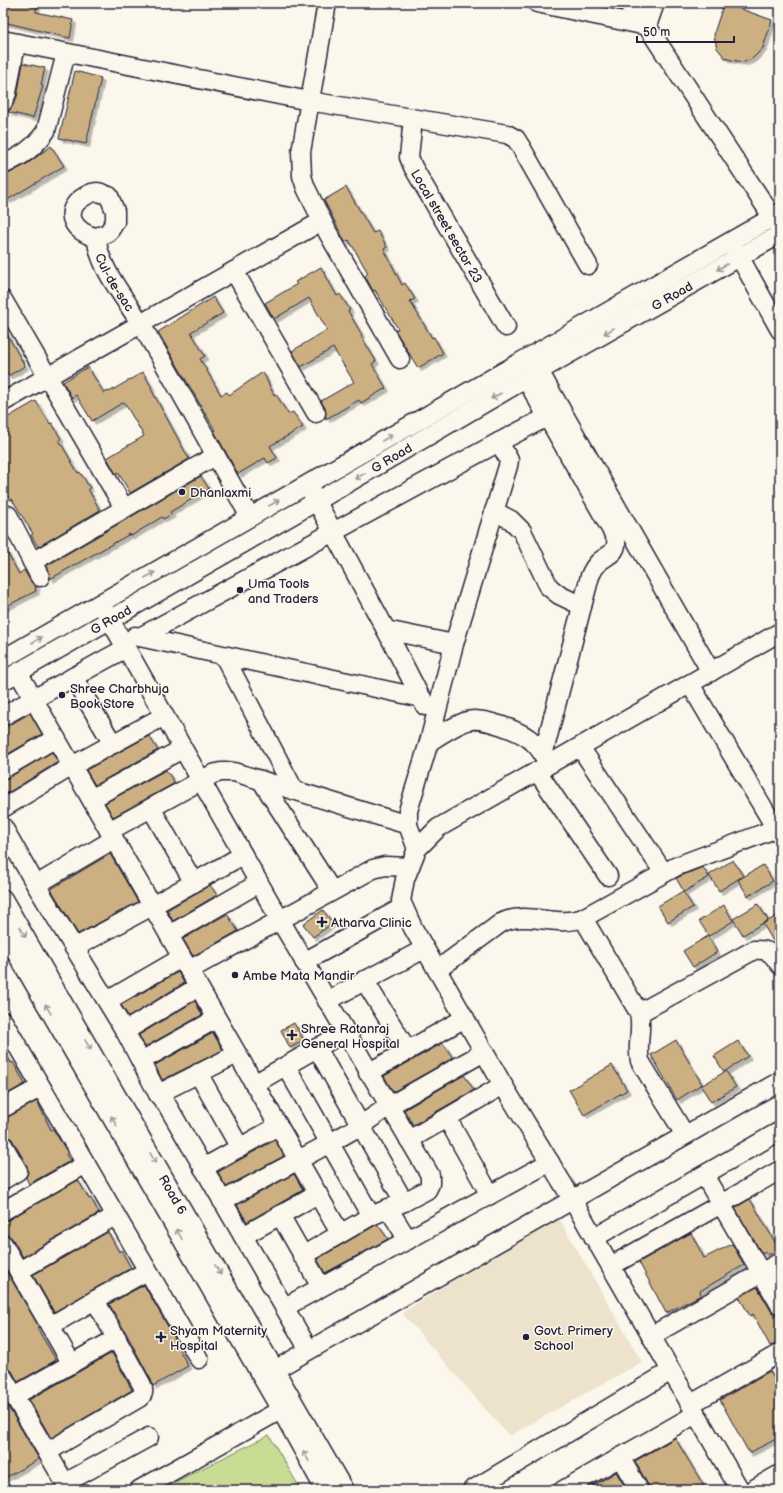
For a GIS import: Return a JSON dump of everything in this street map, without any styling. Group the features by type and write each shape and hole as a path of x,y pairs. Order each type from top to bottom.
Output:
{"street":[{"path":"327,3 301,152 302,176 306,188 322,221 400,359"},
{"path":"537,3 647,26"},
{"path":"628,3 647,26 778,220"},
{"path":"647,26 655,3"},
{"path":"3,101 7,93 9,42 309,101 507,134 516,139 522,147 588,265"},
{"path":"3,165 26,153 39,141 46,131 66,53"},
{"name":"Local street sector 23","path":"413,119 409,157 413,167 506,326"},
{"name":"G Road","path":"10,676 123,634 317,501 532,375 778,220"},
{"path":"3,402 322,221"},
{"name":"G Road","path":"3,659 308,484 734,249 780,234"},
{"name":"Cul-de-sac","path":"96,237 105,268 140,323 250,517"},
{"path":"734,249 780,330"},
{"path":"234,271 316,413"},
{"path":"3,300 124,508"},
{"path":"532,375 547,417 616,538 617,544 610,555 599,562 590,576 544,763"},
{"path":"532,375 712,672"},
{"path":"3,716 73,677 123,634 334,533 547,417"},
{"path":"417,849 408,825 408,811 429,742 454,644 509,460 499,442"},
{"path":"5,514 36,569 124,508 215,456"},
{"path":"308,484 434,722"},
{"path":"494,511 511,520 522,531 549,587 559,595 582,606"},
{"path":"100,603 123,634 182,749 368,1073 430,1175 430,1184 426,1190 404,1202 371,1216 302,1256"},
{"path":"386,630 454,644"},
{"path":"740,1490 572,1199 503,1085 424,949 401,901 405,879 417,849 438,828 544,763 580,747 780,632"},
{"path":"123,634 422,698"},
{"path":"224,656 294,790"},
{"path":"10,676 33,700 56,738 340,1233"},
{"path":"73,677 113,744"},
{"path":"437,970 501,923 509,919 518,918 562,922 574,921 583,918 677,866 778,828 690,684"},
{"path":"3,808 72,766 164,716"},
{"path":"429,742 467,721 475,720 485,721 526,736 533,742 608,876"},
{"path":"3,769 56,738"},
{"path":"580,747 664,873"},
{"path":"91,799 182,749"},
{"path":"36,885 151,808 213,774 221,772 234,772 408,825"},
{"path":"261,780 332,891"},
{"path":"151,808 194,883"},
{"path":"3,827 36,885 125,1031 158,1094 167,1105 309,1350"},
{"path":"74,948 243,855"},
{"path":"107,1001 280,920 373,869 385,866 410,867"},
{"path":"169,935 259,883"},
{"name":"Road 6","path":"3,899 268,1373"},
{"path":"304,962 404,906"},
{"path":"583,918 639,1013 641,1025 638,1054 640,1061 685,1135"},
{"name":"Road 6","path":"3,930 288,1406 344,1490"},
{"path":"327,1001 424,949"},
{"path":"639,1013 754,950 763,949 771,952 780,965"},
{"path":"364,980 408,1051"},
{"path":"125,1031 198,987"},
{"path":"368,1073 465,1018"},
{"path":"141,1061 216,1019"},
{"path":"3,1022 199,1359"},
{"path":"254,1084 345,1032"},
{"path":"317,1048 404,1202"},
{"path":"222,1201 360,1126 389,1106 484,1052"},
{"path":"158,1094 237,1054"},
{"path":"286,1066 371,1216"},
{"path":"198,1073 240,1148"},
{"path":"268,1373 780,1081"},
{"path":"409,1140 503,1085"},
{"path":"3,1108 41,1087"},
{"path":"447,1118 490,1195"},
{"path":"203,1168 278,1126"},
{"path":"594,1238 780,1131"},
{"path":"3,1145 11,1176 32,1195"},
{"path":"285,1307 550,1162"},
{"path":"3,1211 86,1164"},
{"path":"611,1266 780,1170"},
{"path":"704,1175 780,1305"},
{"path":"243,1236 318,1194"},
{"path":"388,1208 408,1240"},
{"path":"280,1215 321,1287"},
{"path":"19,1271 115,1216"},
{"path":"3,1244 72,1364"},
{"path":"651,1336 780,1262"},
{"path":"50,1326 147,1271"},
{"path":"47,1452 142,1395 144,1390 95,1300"},
{"path":"14,1396 117,1338"},
{"path":"563,1490 620,1457 780,1353"},
{"path":"472,1490 671,1371"},
{"path":"3,1377 67,1486 149,1437"},
{"path":"138,1490 288,1406"},
{"name":"Road 6","path":"288,1406 324,1490"},
{"path":"620,1457 640,1490"},
{"path":"752,1490 780,1474"}],"shaded area":[{"name":"Govt. Primery School","path":"557,1215 642,1362 509,1436 402,1313"}],"green space":[{"path":"269,1435 301,1490 159,1490"}],"building":[{"path":"3,3 37,3 36,12 73,20 70,38 3,22"},
{"path":"724,3 772,20 763,48 752,59 744,62 731,60 725,58 717,48 714,36"},
{"path":"23,63 45,68 41,85 43,86 33,118 8,112 17,97"},
{"path":"75,71 101,78 86,144 59,138"},
{"path":"51,146 64,166 7,200 3,193 3,175 27,164"},
{"path":"346,187 373,233 378,231 387,247 384,249 402,285 405,283 415,299 410,301 432,338 434,337 443,353 418,368 395,330 398,329 365,276 368,273 349,240 345,242 324,200"},
{"path":"321,267 337,296 340,294 350,310 348,311 376,361 372,364 386,388 361,403 359,400 326,419 325,408 321,401 354,382 333,348 301,367 292,351 327,330 309,298 274,319 265,303 297,284 295,282"},
{"path":"213,297 223,313 191,332 205,356 200,359 221,395 227,392 229,395 263,372 274,395 276,394 288,414 293,412 303,427 270,446 277,458 268,463 265,458 238,474 214,431 215,430 158,332"},
{"path":"3,327 25,366 8,376 3,368"},
{"path":"88,367 104,393 109,392 143,372 189,459 130,493 118,472 116,474 107,458 144,436 124,402 92,421 76,395 72,398 63,382"},
{"path":"36,401 50,424 52,423 61,439 59,440 78,473 80,472 90,488 88,489 100,510 38,547 31,535 33,534 12,499 10,500 3,488 3,420"},
{"path":"201,476 209,489 170,512 172,514 163,519 162,517 131,536 130,534 50,579 46,566"},
{"path":"3,545 19,574 24,570 31,582 37,587 35,588 36,591 3,608"},
{"path":"30,713 42,734 3,757 3,729"},
{"path":"149,736 158,750 95,785 86,770"},
{"path":"52,752 58,762 3,796 3,779 8,778"},
{"path":"166,770 175,783 113,817 105,803"},
{"path":"110,854 138,902 78,934 51,889"},
{"path":"733,860 743,876 719,891 709,875"},
{"path":"763,865 773,881 748,896 738,880"},
{"path":"703,867 709,877 684,892 676,878"},
{"path":"210,885 217,895 173,921 167,910"},
{"path":"683,891 693,907 668,922 658,906"},
{"path":"758,904 768,920 743,935 733,919"},
{"path":"724,905 733,921 709,936 699,921"},
{"path":"323,910 333,923 313,937 303,924"},
{"path":"227,914 238,931 193,956 183,939"},
{"path":"780,914 780,936 773,941 763,924"},
{"path":"708,936 717,952 693,967 683,951"},
{"path":"178,972 184,983 129,1017 121,1005"},
{"path":"195,1001 202,1015 145,1047 139,1035"},
{"path":"294,1023 304,1040 290,1048 281,1030"},
{"path":"213,1033 223,1050 162,1080 155,1065"},
{"path":"676,1040 702,1084 677,1100 651,1055"},
{"path":"738,1041 748,1056 724,1072 714,1056"},
{"path":"443,1043 453,1058 393,1092 384,1076"},
{"path":"3,1049 11,1063 13,1062 25,1084 3,1096"},
{"path":"612,1065 627,1090 584,1115 569,1090"},
{"path":"726,1071 736,1087 711,1102 701,1086"},
{"path":"464,1075 474,1090 413,1125 404,1110"},
{"path":"37,1101 51,1130 53,1129 68,1153 66,1154 70,1161 29,1184 26,1178 28,1171 27,1166 12,1139 3,1135 3,1118 8,1117"},
{"path":"275,1140 284,1156 226,1187 218,1172"},
{"path":"294,1174 303,1190 247,1222 237,1205"},
{"path":"78,1180 89,1199 91,1198 99,1213 23,1257 12,1238 3,1234 3,1221 8,1220"},
{"path":"750,1199 779,1249 768,1255 766,1252 762,1254 735,1208"},
{"path":"378,1225 388,1239 325,1273 317,1259"},
{"path":"108,1232 119,1252 121,1250 131,1268 54,1312 33,1275"},
{"path":"691,1233 704,1258 732,1244 744,1265 700,1291 701,1295 666,1313 639,1262"},
{"path":"3,1265 39,1327 37,1328 56,1360 18,1382 12,1371 3,1367"},
{"path":"144,1285 177,1342 176,1343 188,1366 153,1386 126,1333 109,1304"},
{"path":"757,1287 771,1311 780,1315 780,1343 770,1346 753,1314 750,1316 739,1297"},
{"path":"112,1353 132,1390 51,1438 29,1400"},
{"path":"770,1371 780,1390 780,1437 749,1453 720,1400"},
{"path":"3,1398 39,1459 3,1479"},
{"path":"675,1438 704,1486 698,1490 649,1490 648,1485 635,1461"},
{"path":"616,1472 627,1490 586,1490 608,1477"}],"place":[{"name":"Dhanlaxmi","path":"182,492"},
{"name":"Uma Tools and Traders","path":"240,590"},
{"name":"Shree Charbhuja Book Store","path":"62,695"},
{"name":"Atharva Clinic","path":"322,922"},
{"name":"Ambe Mata Mandir","path":"235,975"},
{"name":"Shree Ratanraj General Hospital","path":"292,1035"},
{"name":"Shyam Maternity Hospital","path":"161,1337"},
{"name":"Govt. Primery School","path":"526,1337"}]}
